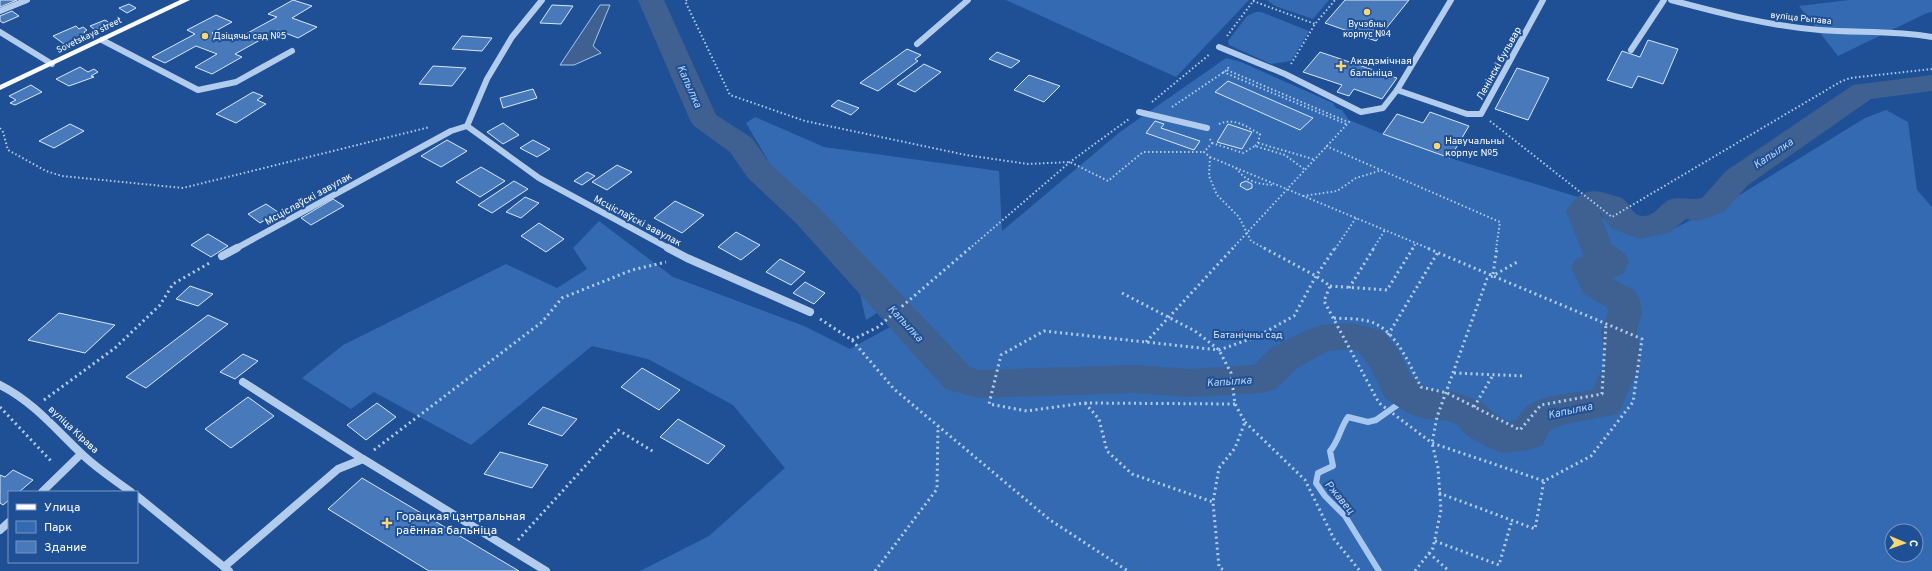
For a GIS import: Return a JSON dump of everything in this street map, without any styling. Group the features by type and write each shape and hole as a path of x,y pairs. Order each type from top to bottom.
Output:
{"main road":[{"name":"Sovetskaya street","path":"0,88 186,0"}],"street":[{"path":"0,11 27,0"},
{"path":"467,126 487,79 512,36 542,0"},
{"path":"917,44 968,0"},
{"path":"1219,47 1285,74 1361,112 1383,108 1397,90 1451,0"},
{"name":"Ленінскі бульвар","path":"1397,90 1467,114 1481,114 1543,0"},
{"path":"1631,50 1664,0"},
{"name":"вуліца Рытава","path":"1671,0 1735,16 1793,27 1821,30 1909,32 1932,37"},
{"path":"0,32 52,64"},
{"path":"102,40 198,90 236,82 292,50"},
{"path":"1139,112 1207,128"},
{"name":"Мсціслаўскі завулак","path":"222,256 451,130 467,126 539,178 687,258 810,312"},
{"path":"243,382 362,459 546,571"},
{"name":"вуліца Кірава","path":"0,385 12,390 34,407 81,454 131,491"},
{"path":"43,491 81,454"},
{"path":"138,497 227,569 338,469 362,459"},
{"path":"0,530 8,523"}],"path":[{"path":"686,0 685,2 730,95 805,121 966,155 1028,164 1070,162 1108,181 1143,152 1204,152 1210,157 1235,168 1642,339 1633,402 1591,456 1544,481 1432,443 1379,403 1324,301 1330,286"},
{"path":"852,340 878,327 1070,162 1139,112 1219,47 1254,0 1315,24"},
{"path":"1285,74 1315,24 1335,0"},
{"path":"1158,116 1227,70 1238,55"},
{"path":"1481,114 1612,217 1840,82 1850,78 1932,69"},
{"path":"1227,70 1347,123"},
{"path":"1224,72 1347,123"},
{"path":"1146,343 1313,159 1347,123 1361,112"},
{"path":"1221,122 1237,122 1260,134 1256,146 1243,153 1212,143 1207,128 1215,128 1221,122"},
{"path":"0,128 3,132 8,150 46,171 62,176 183,188 433,126"},
{"path":"1258,142 1313,159"},
{"path":"1204,152 1212,143"},
{"path":"1256,146 1285,155 1304,169"},
{"path":"1326,146 1500,222 1492,275"},
{"path":"1210,157 1209,176 1217,195 1239,217 1251,241 1316,276 1330,286 1388,290 1416,243"},
{"path":"1235,168 1241,177 1259,184 1276,185"},
{"path":"1302,196 1338,191 1356,178 1382,170"},
{"path":"1235,404 1085,403 1028,411 989,404 1001,355 1044,331 1219,350 1256,337 1294,316 1316,276 1356,218"},
{"path":"1348,288 1385,230"},
{"path":"1388,335 1438,252"},
{"path":"34,407 115,348 160,305 173,284 222,256"},
{"path":"362,459 542,322 562,298 632,270 687,258"},
{"path":"1415,571 1433,548 1441,510 1438,468 1432,443 1437,417 1444,397 1447,393 1487,279 1519,261"},
{"path":"1122,292 1195,331 1219,350 1231,373 1235,404 1245,422 1305,480 1334,539 1360,571"},
{"path":"810,312 852,340 894,389 1050,520 1128,571"},
{"path":"1334,318 1358,320 1379,326 1402,350 1421,387 1447,393 1520,430 1541,405 1602,394 1606,324"},
{"path":"1454,373 1493,376 1524,376"},
{"path":"1474,406 1493,376"},
{"path":"1085,403 1099,419 1106,450 1132,474 1213,502"},
{"path":"0,407 63,473"},
{"path":"1226,571 1219,567 1213,502 1219,468 1235,448 1245,422"},
{"path":"875,571 937,489 938,426"},
{"path":"510,548 618,430 654,452"},
{"path":"1439,493 1535,529 1544,481"},
{"path":"1435,541 1499,565 1512,520"},
{"path":"1429,553 1449,571"}],"green space":[{"path":"1006,0 1249,0 1176,77"},
{"path":"1267,0 1329,0 1313,19 1275,6"},
{"path":"1849,0 1932,0 1932,12 1927,13 1838,56 1799,6"},
{"path":"1256,12 1261,12 1309,31 1291,61 1271,64 1229,45 1228,41 1247,16"},
{"name":"Батанічны сад","path":"1226,58 1241,62 1333,103 1336,108 1342,110 1349,120 1383,134 1450,158 1578,197 1606,220 1663,234 1733,199 1865,118 1886,110 1908,122 1917,190 1932,207 1932,571 640,571 709,536 785,468 733,405 648,359 592,346 471,445 374,392 351,409 302,378 343,345 506,264 557,288 587,269 573,248 599,221 673,277 804,326 850,349 890,327 909,313 897,300 866,320 850,252 770,164 746,123 755,117 824,147 999,171 1002,231 1120,132"}],"shaded area":[{"path":"600,5 610,5 593,46 601,53 574,65 560,65"}],"building":[{"path":"0,0 17,0 0,7"},
{"name":"Дзіцячы сад №5","path":"293,0 312,6 292,18 317,27 298,38 278,30 235,54 242,57 212,74 195,67 217,54 196,46 165,63 152,57 195,34 187,30 216,15 232,22 212,33 233,41 277,17 268,14"},
{"name":"Вучэбны корпус №4","path":"1345,0 1409,0 1376,41 1325,23"},
{"path":"129,4 136,8 127,13 119,8"},
{"path":"552,5 573,6 561,24 540,23"},
{"path":"12,11 19,16 3,23 0,21 0,16"},
{"path":"105,20 110,23 95,30 90,26"},
{"path":"76,26 79,29 83,27 87,30 84,32 86,34 64,44 53,36"},
{"path":"462,36 492,38 482,51 452,49"},
{"path":"1648,40 1678,49 1663,84 1638,76 1632,88 1607,80 1622,51 1640,57"},
{"path":"907,49 921,55 915,59 918,61 878,91 860,83"},
{"path":"997,52 1020,61 1011,68 989,59"},
{"path":"1320,52 1397,78 1382,99 1354,89 1349,96 1337,92 1342,85 1303,72"},
{"path":"924,64 941,72 915,92 897,84"},
{"path":"433,66 466,68 452,86 419,84"},
{"path":"80,67 88,72 94,69 98,72 91,76 94,77 69,86 56,79"},
{"path":"1517,68 1549,78 1528,120 1495,109"},
{"path":"1029,75 1060,86 1044,102 1014,90"},
{"path":"1228,81 1313,118 1300,130 1215,92"},
{"path":"31,85 42,92 15,105 10,103 16,100 9,96"},
{"path":"533,89 537,98 503,108 500,98"},
{"path":"253,92 263,96 257,100 266,104 236,123 216,114"},
{"path":"838,100 859,108 851,115 831,106"},
{"name":"Навучальны корпус №5","path":"1430,112 1469,126 1450,158 1383,134 1397,114 1423,123"},
{"path":"1155,121 1164,124 1161,128 1200,141 1194,150 1146,133"},
{"path":"503,123 519,135 503,144 487,132"},
{"path":"70,124 84,131 54,148 39,141"},
{"path":"1228,124 1252,132 1242,149 1217,142"},
{"path":"447,140 467,151 441,167 421,156"},
{"path":"533,140 550,149 537,157 520,148"},
{"path":"617,165 632,172 607,190 592,182"},
{"path":"481,167 505,181 480,197 456,182"},
{"path":"587,172 595,176 582,185 574,181"},
{"path":"514,181 528,189 492,213 478,205"},
{"path":"1246,181 1252,184 1252,188 1247,190 1240,186 1241,183"},
{"path":"525,197 539,203 521,218 506,212"},
{"path":"333,199 344,206 311,225 301,218"},
{"path":"675,201 704,215 682,233 654,218"},
{"path":"266,204 278,212 260,223 248,214"},
{"path":"539,223 564,239 546,252 521,236"},
{"path":"736,232 760,245 741,260 718,247"},
{"path":"208,234 228,246 211,257 191,245"},
{"path":"780,259 805,272 791,285 766,272"},
{"path":"805,282 825,293 814,304 793,293"},
{"path":"190,286 213,294 198,306 176,299"},
{"path":"59,313 115,325 85,353 28,340"},
{"path":"208,315 228,324 146,388 126,377"},
{"path":"243,354 258,361 235,379 220,372"},
{"path":"642,368 680,390 659,410 621,387"},
{"path":"248,397 274,416 231,448 205,429"},
{"path":"377,403 396,417 366,440 347,425"},
{"path":"543,407 577,419 562,436 528,424"},
{"path":"678,419 725,446 708,464 660,437"},
{"path":"500,452 548,465 532,488 484,474"},
{"path":"13,470 33,480 20,491 8,491 8,501 3,505 0,503 0,475 5,477"},
{"path":"362,478 519,571 429,571 328,509"}],"waterway":[{"name":"Капылка","path":"651,0 704,120 741,145 759,171 807,215 958,379 979,384 1135,379 1190,383 1263,379 1284,358 1322,338 1352,336 1370,341 1385,360 1398,388 1422,403 1450,406 1469,413 1480,424 1503,437 1529,434 1537,420 1551,412 1605,403 1623,363 1619,330 1625,313 1623,300 1596,285 1588,267 1611,266 1612,261 1597,251 1582,211 1595,200 1612,206 1622,220 1639,228 1658,225 1679,208 1699,210 1713,205 1737,178 1863,91 1932,83"},
{"name":"Ржавец","path":"1379,571 1345,516 1325,496 1316,483 1318,473 1333,466 1330,451 1348,417 1368,422 1376,420 1410,396"}],"place":[{"name":"Вучэбны корпус №4","path":"1367,12"},
{"name":"Дзіцячы сад №5","path":"205,36"},
{"name":"Акадэмічная бальніца","path":"1341,66"},
{"name":"Навучальны корпус №5","path":"1437,146"},
{"name":"Горацкая цэнтральная раённая бальніца","path":"387,523"}]}
